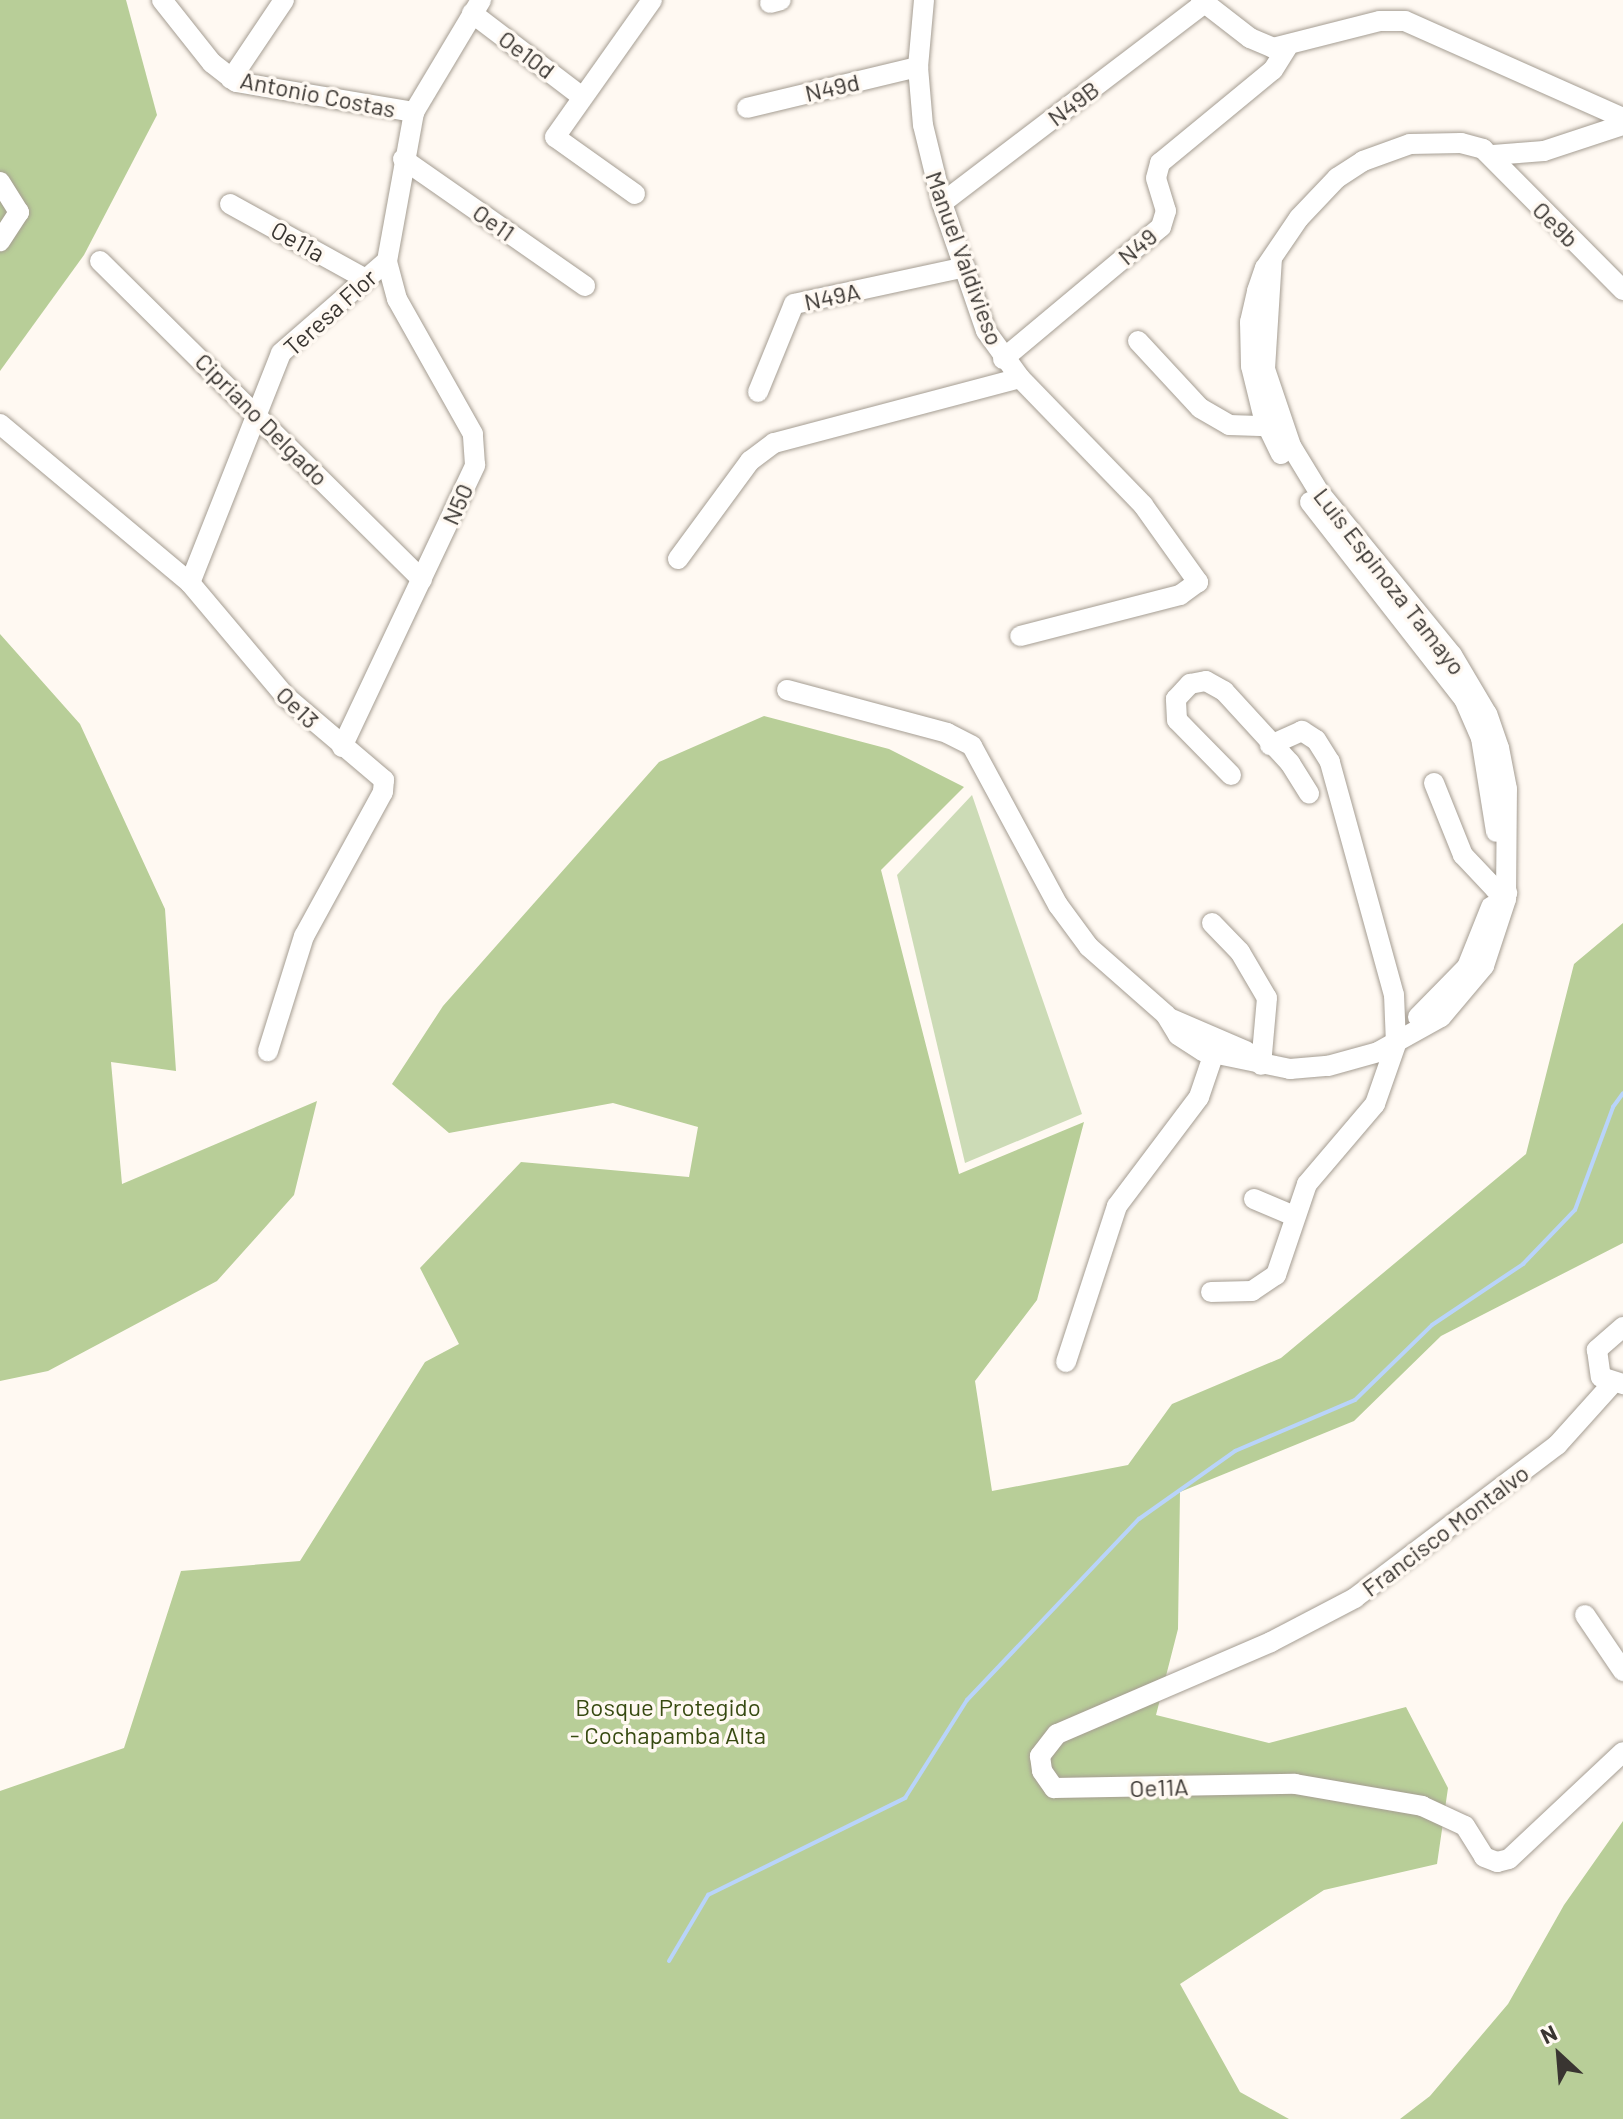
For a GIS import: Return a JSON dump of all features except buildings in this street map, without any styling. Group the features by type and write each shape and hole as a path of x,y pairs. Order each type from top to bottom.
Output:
{"street":[{"name":"Antonio Costas","path":"162,0 231,79 250,87 414,112"},
{"path":"231,79 284,0"},
{"path":"635,194 555,137 581,96 652,0"},
{"name":"Manuel Valdivieso","path":"924,0 918,67 923,125 942,203 986,331 1003,359 1020,378 1143,505 1195,575 1196,586 1180,595 1020,636"},
{"path":"1386,0 1405,21 1623,118"},
{"path":"1203,2 1260,44 1287,48 1380,21 1405,21"},
{"name":"N49B","path":"942,203 1203,2"},
{"name":"Oe10d","path":"477,6 581,96"},
{"name":"Teresa Flor","path":"190,583 281,353 387,261 403,159 414,112 477,6"},
{"name":"N49","path":"1003,359 1161,227 1166,211 1156,178 1160,163 1273,70 1287,48"},
{"name":"N49d","path":"747,108 918,67"},
{"path":"1493,155 1544,151 1623,125"},
{"name":"Luis Espinoza Tamayo","path":"1386,586 1311,503 1267,426 1254,383 1250,339 1252,306 1272,259 1322,192 1363,161 1410,144 1436,142 1473,145 1493,155"},
{"name":"Oe9b","path":"1493,155 1623,290"},
{"name":"Oe11","path":"403,159 585,286"},
{"path":"0,182 19,212 0,241"},
{"name":"Oe11a","path":"230,204 366,279"},
{"name":"Luis Espinoza Tamayo","path":"787,690 947,733 972,746 1058,905 1089,947 1169,1018 1216,1047 1262,1060 1332,1054 1397,1037 1431,1008 1467,967 1501,891 1496,828 1481,738 1452,679 1319,492 1275,407 1264,351 1274,277 1272,259"},
{"name":"Cipriano Delgado","path":"100,261 422,580"},
{"name":"N50","path":"342,747 466,488 476,446 397,299 387,261"},
{"name":"N49A","path":"758,392 794,304 965,267"},
{"path":"1138,341 1200,408 1229,425 1267,426"},
{"path":"678,559 750,461 774,443 1020,378"},
{"name":"Oe13","path":"0,424 190,583 285,696 342,747 382,776 385,788 304,936 268,1051"},
{"path":"1231,775 1177,720 1175,703 1185,687 1198,681 1217,686 1309,793"},
{"path":"1211,1292 1252,1291 1268,1285 1307,1184 1328,1154 1375,1104 1397,1037 1394,995 1330,762 1316,740 1302,731 1270,745"},
{"path":"1434,783 1463,855 1501,891"},
{"path":"1212,923 1240,952 1267,998 1262,1060"},
{"path":"1066,1362 1117,1206 1199,1097 1216,1047"},
{"path":"1254,1199 1294,1216"},
{"name":"Francisco Montalvo","path":"1188,1678 1355,1598 1557,1445 1618,1384 1601,1377 1597,1350 1623,1327"},
{"path":"1585,1615 1623,1671"},
{"name":"Oe11A","path":"1188,1678 1047,1741 1040,1756 1047,1781 1054,1788 1078,1790 1295,1784 1422,1806 1465,1826 1484,1857 1497,1862 1509,1859 1623,1752"}],"green space":[{"path":"0,0 126,0 157,115 84,255 0,371"},
{"path":"0,634 80,724 165,909 176,1071 111,1062 122,1184 317,1101 294,1195 217,1281 48,1371 0,1381"},
{"name":"Bosque Protegido - Cochapamba Alta","path":"764,716 889,749 964,787 881,870 959,1174 1084,1122 1037,1300 975,1381 992,1491 1128,1465 1172,1404 1281,1358 1526,1154 1574,964 1623,923 1623,1243 1441,1336 1354,1421 1180,1492 1178,1629 1156,1715 1269,1743 1406,1707 1448,1788 1437,1864 1324,1890 1180,1984 1240,2092 1289,2119 0,2119 0,1791 124,1748 181,1571 300,1561 425,1362 459,1344 420,1268 521,1162 689,1177 698,1127 613,1103 449,1133 392,1084 443,1006 659,762"},
{"path":"972,795 1082,1114 965,1163 897,875"},
{"path":"1623,1821 1623,2119 1400,2119 1430,2096 1508,2004 1564,1905"}],"waterway":[{"path":"669,1961 708,1895 905,1798 967,1700 1139,1519 1235,1451 1355,1400 1432,1325 1523,1264 1575,1210 1613,1107 1623,1093"}]}
